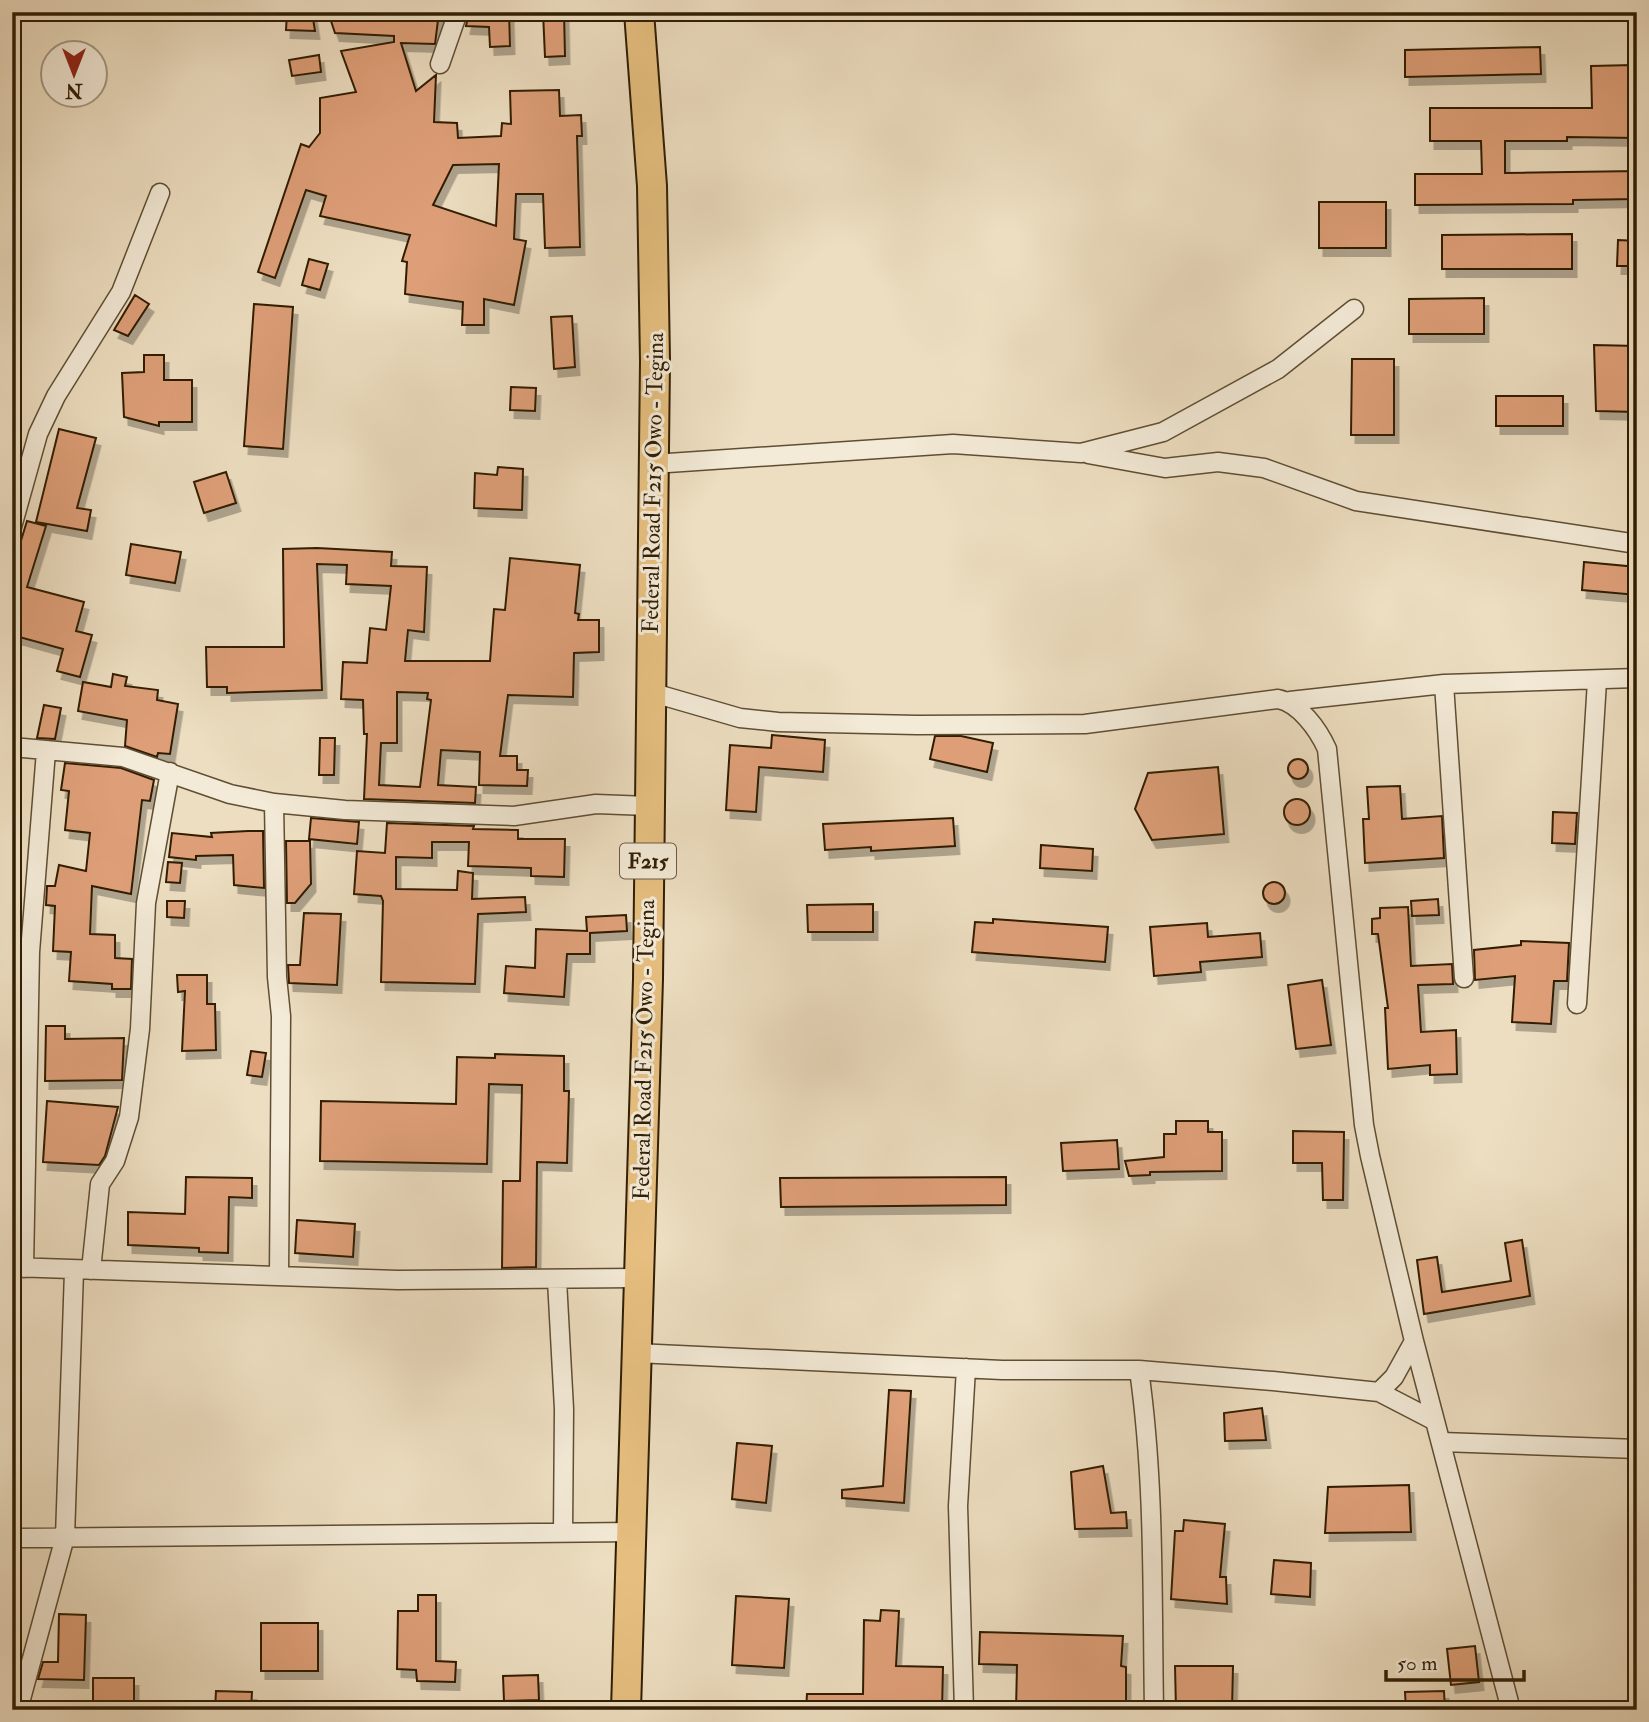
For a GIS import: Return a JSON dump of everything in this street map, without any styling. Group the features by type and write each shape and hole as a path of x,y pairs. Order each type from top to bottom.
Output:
{"main road":[{"name":"Federal Road F215 Owo - Tegina","path":"626,1710 648,979 655,277 639,12"}],"street":[{"path":"440,64 458,12"},
{"path":"12,527 38,435 56,396 121,292 160,193"},
{"path":"1081,453 1163,432 1278,369 1354,309"},
{"path":"653,464 953,444 1081,453 1165,468 1219,462 1264,468 1356,501 1637,544"},
{"path":"650,692 740,718 778,722 1085,724 1278,699 1290,701 1444,684 1637,678"},
{"path":"1577,1004 1598,681"},
{"path":"1444,684 1464,978"},
{"path":"1290,701 1321,736 1326,749 1364,1125 1414,1341 1511,1710"},
{"path":"12,747 123,757 230,794 274,803 455,816 514,816 596,804 648,806"},
{"path":"46,751 30,952 18,1267 279,1276 557,1280 638,1278"},
{"path":"18,1710 65,1537 83,1271 100,1184 115,1161 129,1117 140,1028 146,903 170,772"},
{"path":"274,803 276,963 281,1016 279,1276"},
{"path":"557,1280 564,1409 563,1533"},
{"path":"1379,1392 1394,1377 1414,1341"},
{"path":"636,1353 966,1368 1139,1370 1379,1392 1435,1421"},
{"path":"964,1710 958,1506 966,1368"},
{"path":"1139,1370 1145,1411 1152,1529 1154,1710"},
{"path":"1442,1442 1637,1449"},
{"path":"12,1538 633,1532"}],"building":[{"path":"287,12 312,12 315,31 286,30"},
{"path":"328,12 439,12 435,44 401,43 416,91 436,75 434,122 457,123 458,138 501,136 502,123 511,124 510,91 559,90 560,116 581,115 582,136 577,136 580,247 545,248 543,194 516,194 514,239 526,241 514,305 484,299 484,325 462,325 463,302 405,294 407,262 402,261 410,235 320,216 326,196 306,190 275,278 258,272 301,144 309,147 320,133 320,98 356,92 341,51 394,42 394,36 335,33","holes":["499,164 496,226 433,205 453,165"]},
{"path":"469,12 509,12 510,46 490,47 489,27 466,26"},
{"path":"543,12 564,12 565,56 545,57"},
{"path":"1540,47 1541,74 1405,77 1405,50"},
{"path":"319,55 321,72 292,76 289,60"},
{"path":"1633,65 1637,138 1567,137 1567,141 1505,141 1505,173 1637,171 1637,199 1573,200 1573,204 1415,205 1415,174 1482,174 1481,141 1430,141 1430,108 1592,108 1591,66"},
{"path":"1319,202 1386,202 1386,248 1319,248"},
{"path":"1572,234 1572,269 1442,269 1442,235"},
{"path":"1618,240 1637,241 1637,266 1617,266"},
{"path":"309,259 328,264 320,290 302,285"},
{"path":"135,295 149,304 128,336 114,330"},
{"path":"1484,298 1484,334 1409,334 1409,299"},
{"path":"254,304 293,307 283,449 244,446"},
{"path":"572,316 575,367 554,369 551,317"},
{"path":"1594,345 1637,346 1637,412 1596,411"},
{"path":"144,355 164,355 164,380 192,380 192,422 159,422 159,426 124,417 122,373 144,372"},
{"path":"1352,359 1394,359 1394,435 1351,435"},
{"path":"511,387 536,388 535,411 510,410"},
{"path":"1496,396 1563,396 1563,426 1496,426"},
{"path":"59,429 96,438 77,508 91,510 87,531 36,522"},
{"path":"498,467 523,469 522,510 474,508 475,473 497,475"},
{"path":"226,472 236,503 204,513 194,482"},
{"path":"27,521 46,526 27,587 84,602 76,631 92,635 80,677 57,671 63,649 12,635 12,570"},
{"path":"131,544 181,552 175,583 126,575"},
{"path":"283,549 392,552 391,566 427,567 424,632 408,630 405,661 490,661 494,609 505,610 510,558 580,565 575,613 579,614 578,620 599,620 599,652 574,653 573,697 508,695 500,756 517,756 517,770 528,770 527,786 479,785 480,752 441,750 438,785 476,787 475,803 364,799 367,734 364,734 363,700 341,699 343,662 367,663 370,628 386,630 391,586 346,584 347,565 317,564 322,690 227,693 227,687 207,687 206,647 284,647","holes":["397,692 428,693 427,699 431,700 420,787 379,785 381,743 397,743"]},
{"path":"1584,562 1637,567 1637,595 1582,590"},
{"path":"113,674 127,677 125,686 158,690 157,700 178,704 170,754 158,753 157,757 125,746 127,720 78,711 83,682 111,687"},
{"path":"44,705 61,708 55,739 37,738"},
{"path":"772,735 825,740 823,772 759,767 756,812 726,810 730,745 771,748"},
{"path":"935,736 961,736 993,743 987,772 930,759"},
{"path":"320,738 335,738 334,775 319,775"},
{"path":"1298,759 1305,762 1308,769 1305,776 1298,779 1291,776 1288,769 1291,762"},
{"path":"65,763 121,768 154,780 150,801 142,800 131,894 92,886 90,934 115,935 115,958 132,959 131,989 112,989 112,984 69,981 71,952 53,951 55,906 46,905 47,886 55,886 59,865 86,871 90,833 65,830 69,791 61,790"},
{"path":"1218,767 1224,834 1152,840 1135,809 1148,773"},
{"path":"1400,786 1402,819 1442,816 1444,858 1365,863 1363,819 1369,819 1367,787"},
{"path":"1297,799 1306,803 1310,812 1306,821 1297,825 1288,821 1284,812 1288,803"},
{"path":"1553,812 1577,813 1575,844 1552,843"},
{"path":"311,818 359,822 357,844 309,839"},
{"path":"953,818 955,846 871,851 871,847 825,850 823,824"},
{"path":"387,823 474,826 473,829 518,830 518,839 565,839 564,877 531,876 531,868 468,866 469,842 432,842 432,858 396,857 396,889 457,890 458,871 473,873 472,899 525,897 526,912 478,914 475,984 381,982 383,901 381,896 354,894 357,851 385,853"},
{"path":"263,831 264,888 234,885 233,855 196,856 196,860 169,857 172,833 212,837 211,833"},
{"path":"286,841 310,841 311,884 295,903 287,903"},
{"path":"1041,845 1093,849 1092,871 1040,868"},
{"path":"168,862 182,863 180,883 166,882"},
{"path":"1274,882 1282,885 1285,893 1282,901 1274,904 1266,901 1263,893 1266,885"},
{"path":"1438,899 1439,915 1412,916 1411,901"},
{"path":"167,901 185,901 184,918 167,917"},
{"path":"873,904 873,932 808,932 807,905"},
{"path":"1408,907 1411,966 1452,964 1453,984 1418,985 1421,1032 1456,1030 1457,1074 1430,1075 1430,1065 1388,1069 1385,1008 1388,1008 1378,934 1372,934 1372,919 1380,918 1380,908"},
{"path":"304,913 341,914 337,985 289,983 288,965 300,965"},
{"path":"626,915 627,931 590,933 590,954 567,954 564,997 504,993 506,966 535,968 536,929 587,931 586,917"},
{"path":"993,919 1108,927 1105,962 972,952 975,922 993,923"},
{"path":"1207,923 1208,937 1260,933 1262,957 1200,962 1201,972 1154,976 1150,927"},
{"path":"1521,941 1569,943 1567,981 1554,981 1551,1024 1512,1022 1515,976 1475,980 1474,950 1521,945"},
{"path":"177,975 207,975 207,1004 215,1004 216,1050 182,1051 185,991 178,992"},
{"path":"1322,980 1331,1045 1296,1049 1288,985"},
{"path":"46,1026 65,1026 65,1039 124,1038 122,1080 45,1081"},
{"path":"251,1051 266,1053 262,1077 247,1075"},
{"path":"495,1054 564,1056 564,1091 569,1091 567,1163 537,1162 536,1267 502,1268 503,1181 520,1181 522,1085 489,1084 487,1164 320,1161 321,1101 456,1104 457,1057 495,1058"},
{"path":"47,1101 118,1107 105,1156 99,1165 43,1162"},
{"path":"1176,1121 1208,1121 1208,1132 1222,1132 1222,1171 1150,1172 1150,1175 1129,1176 1125,1161 1164,1157 1164,1134 1176,1134"},
{"path":"1293,1131 1344,1132 1343,1200 1323,1200 1322,1163 1293,1163"},
{"path":"1117,1140 1119,1169 1063,1171 1061,1143"},
{"path":"186,1177 252,1178 252,1198 229,1197 228,1253 199,1252 199,1248 128,1245 128,1212 185,1214"},
{"path":"1006,1177 1006,1205 781,1207 780,1178"},
{"path":"297,1220 355,1224 353,1257 295,1253"},
{"path":"1522,1240 1530,1296 1424,1314 1417,1260 1437,1257 1442,1292 1511,1281 1505,1243"},
{"path":"889,1390 911,1391 904,1503 842,1498 842,1490 883,1486"},
{"path":"1262,1408 1266,1440 1225,1441 1224,1413"},
{"path":"737,1443 772,1446 766,1503 732,1499"},
{"path":"1103,1466 1111,1513 1126,1512 1127,1528 1075,1529 1071,1472"},
{"path":"1409,1485 1411,1532 1325,1533 1328,1487"},
{"path":"1184,1520 1225,1524 1220,1577 1226,1577 1227,1604 1171,1599 1175,1531 1183,1531"},
{"path":"1274,1560 1311,1563 1310,1597 1271,1594"},
{"path":"418,1595 436,1595 436,1661 456,1662 455,1682 417,1681 416,1670 397,1669 398,1611 418,1611"},
{"path":"736,1596 789,1599 784,1668 732,1665"},
{"path":"881,1610 899,1611 896,1666 943,1667 942,1710 806,1710 807,1694 863,1694 864,1620 880,1621"},
{"path":"59,1614 86,1615 84,1680 38,1679 43,1662 58,1662"},
{"path":"261,1623 318,1623 318,1671 261,1671"},
{"path":"980,1632 1123,1636 1121,1666 1126,1667 1126,1710 1016,1710 1017,1665 979,1664"},
{"path":"1475,1646 1479,1682 1451,1685 1447,1649"},
{"path":"1175,1666 1233,1666 1232,1710 1176,1710"},
{"path":"538,1675 539,1700 504,1701 503,1676"},
{"path":"93,1678 134,1678 134,1710 93,1710"},
{"path":"216,1691 252,1692 251,1710 215,1710"},
{"path":"1444,1691 1445,1710 1406,1710 1405,1692"}]}
